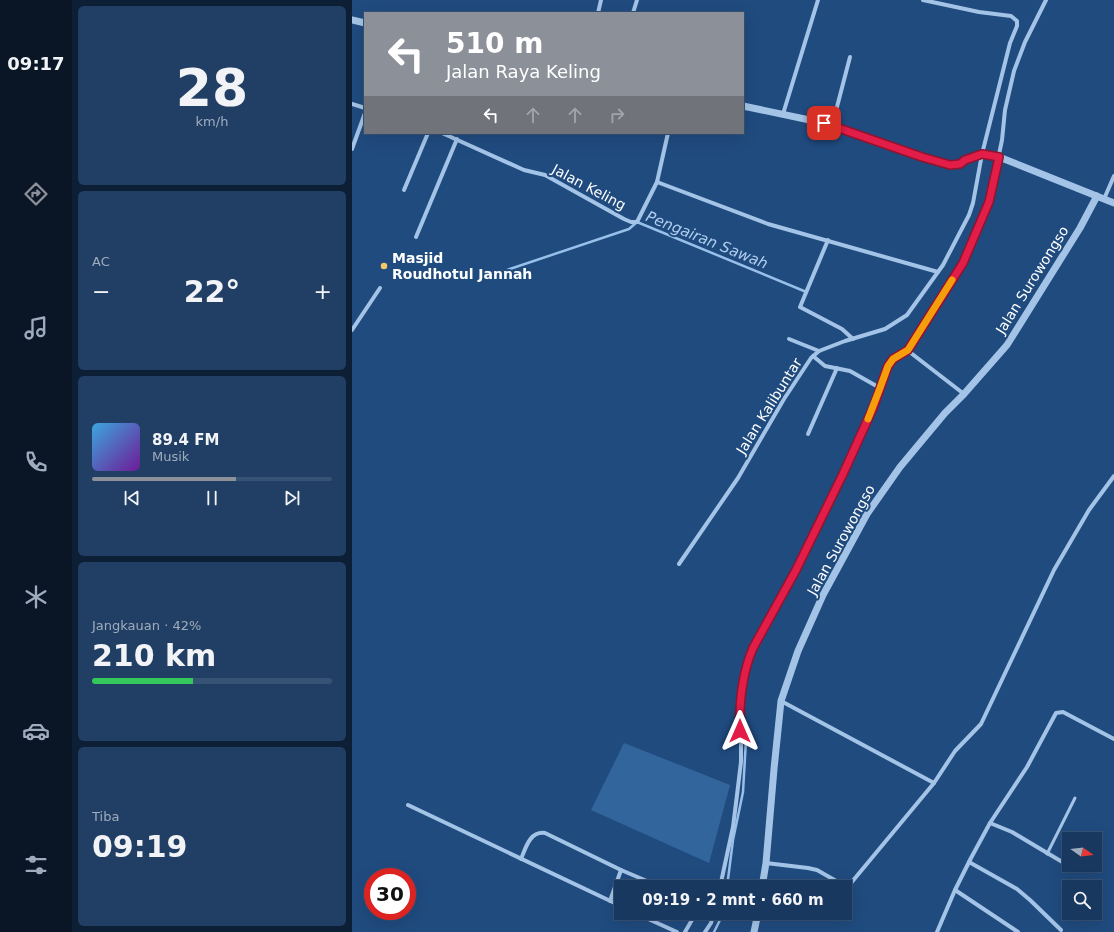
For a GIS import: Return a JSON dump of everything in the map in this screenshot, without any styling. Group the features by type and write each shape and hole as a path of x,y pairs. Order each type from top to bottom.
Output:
{"street":[{"path":"598,12 601,0"},
{"path":"633,12 637,0"},
{"path":"783,114 818,0"},
{"name":"Jalan Kalibuntar","path":"679,564 738,478 784,399 813,356 819,351 845,341 884,329 907,316 943,265 970,215 982,154 1010,43 1017,26 1017,21 1011,16 979,12 923,0"},
{"path":"722,880 733,827 741,762 740,705 748,659 756,640 796,570 843,474 873,408 877,386 885,370 889,363 908,350 963,263 989,202 1005,110 1014,71 1025,42 1046,0"},
{"path":"352,20 364,23"},
{"path":"832,126 850,57"},
{"path":"352,104 364,108"},
{"path":"744,106 824,123 922,157 950,165 960,164 965,160 982,154 998,157 1114,203"},
{"path":"352,149 364,116"},
{"path":"404,190 428,134"},
{"name":"Jalan Keling","path":"444,134 524,170 545,175 631,222 638,222 657,182"},
{"path":"668,134 657,182 768,224 938,272"},
{"path":"416,238 457,139"},
{"path":"1101,198 1114,176"},
{"name":"Jalan Surowongso","path":"763,880 782,702 798,651 823,595 867,514 900,467 945,413 964,394 1007,345 1080,228 1101,198"},
{"path":"828,240 800,307 842,329 853,339"},
{"path":"352,330 380,288"},
{"path":"789,339 819,351"},
{"path":"908,350 964,394"},
{"path":"813,356 826,366 857,374 877,386"},
{"path":"808,434 837,368"},
{"path":"766,863 817,870 844,885 847,886 851,883 934,783 955,751 981,724 1054,570 1089,510 1114,476"},
{"path":"782,702 934,783"},
{"path":"937,932 955,890 990,823 1027,767 1056,713 1063,712 1114,739"},
{"path":"408,805 614,903"},
{"path":"990,823 1012,832 1062,862"},
{"path":"521,859 532,836 537,833 545,833 645,880"},
{"path":"969,862 1017,889 1061,930"},
{"path":"610,901 621,870"},
{"path":"955,890 1018,932"},
{"path":"650,920 677,932"},
{"path":"685,932 692,920"},
{"path":"705,932 712,920"},
{"path":"754,932 757,920"}],"lane":[{"path":"1047,854 1075,798"}],"shaded area":[{"path":"624,743 730,785 709,863 591,810"}],"waterway":[{"name":"Pengairan Sawah","path":"489,276 629,229 637,222 804,291"},
{"path":"728,880 733,840 743,792 746,740"},
{"path":"714,932 720,920"}],"slow traffic":[{"path":"868,419 885,370 889,363 908,350 952,280"}],"place":[{"name":"Masjid Roudhotul Jannah","path":"384,266"}],"route":[{"path":"740,731 740,705 744,680 748,659 756,640 796,570 843,474 873,408 885,370 893,359 908,350 963,263 989,202 999,157 982,154 976,155 960,164 950,165 922,157 824,123"}]}
